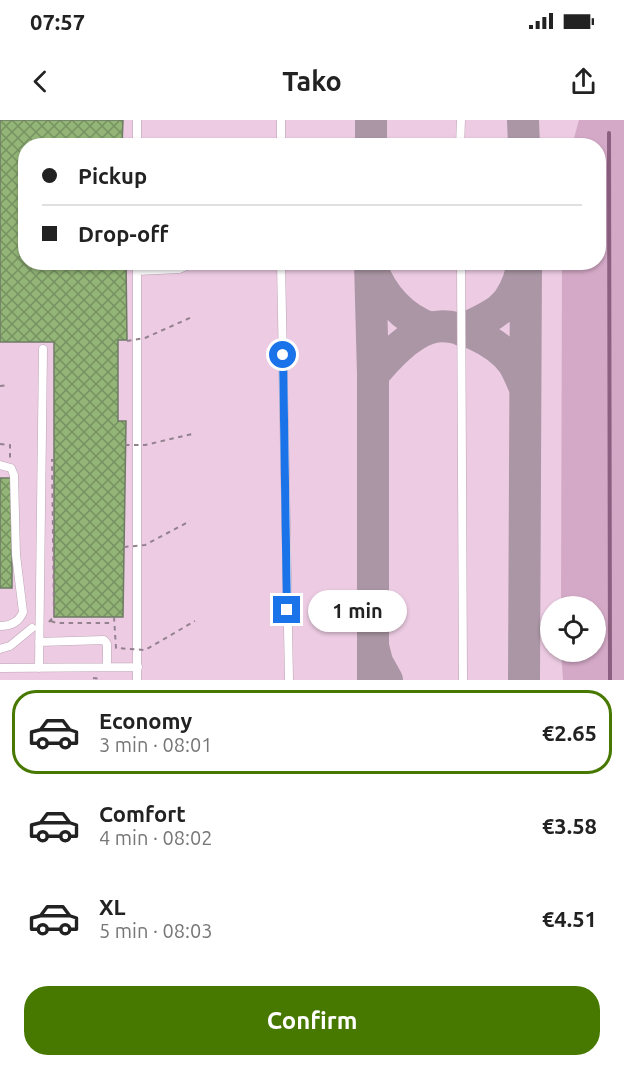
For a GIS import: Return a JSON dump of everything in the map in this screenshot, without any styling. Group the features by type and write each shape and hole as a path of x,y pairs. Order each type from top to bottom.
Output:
{"lane":[{"path":"137,120 137,138"},
{"path":"281,120 281,138"},
{"path":"460,120 460,138"},
{"path":"137,270 137,680"},
{"path":"281,270 289,680"},
{"path":"461,270 463,680"},
{"path":"39,668 42,642 44,349"},
{"path":"0,626 11,626 23,612 16,555 14,475 4,466"},
{"path":"0,649 10,646 32,628"},
{"path":"42,642 104,640 107,644 107,667"},
{"path":"0,668 138,667"}],"path":[{"path":"127,341 145,338 192,318"},
{"path":"0,386 8,385"},
{"path":"125,445 145,444 192,434"},
{"path":"0,444 10,445 4,466"},
{"path":"42,642 46,625 54,616 52,454"},
{"path":"124,547 145,545 190,521"},
{"path":"114,617 117,648 145,650 195,621"},
{"path":"51,621 56,623 111,622"},
{"path":"98,622 98,629"}],"shaded area":[{"path":"0,120 624,120 624,680 0,680"},
{"path":"579,120 624,120 624,680 563,680 562,662 606,662 606,596 561,596 562,270 606,270 606,138 574,138"}],"building":[{"path":"0,120 123,120 122,138 18,138 18,270 126,270 127,340 118,340 118,421 126,421 123,617 54,617 54,342 0,342"},
{"path":"0,478 12,478 12,588 0,588"}],"waterway":[{"path":"609,133 610,680"}],"taxiway":[{"path":"371,120 371,138"},
{"path":"523,120 524,138"},
{"path":"370,270 373,375 373,646"},
{"path":"373,270 382,288 395,305 411,319 431,328"},
{"path":"461,330 501,308 514,292 521,270"},
{"path":"524,680 526,270"},
{"path":"373,375 392,354 414,336 430,328 452,327 476,335 506,355 513,363 525,388"},
{"path":"373,680 373,646 377,662 387,680"}],"route":[{"path":"283,355 287,610"}]}
